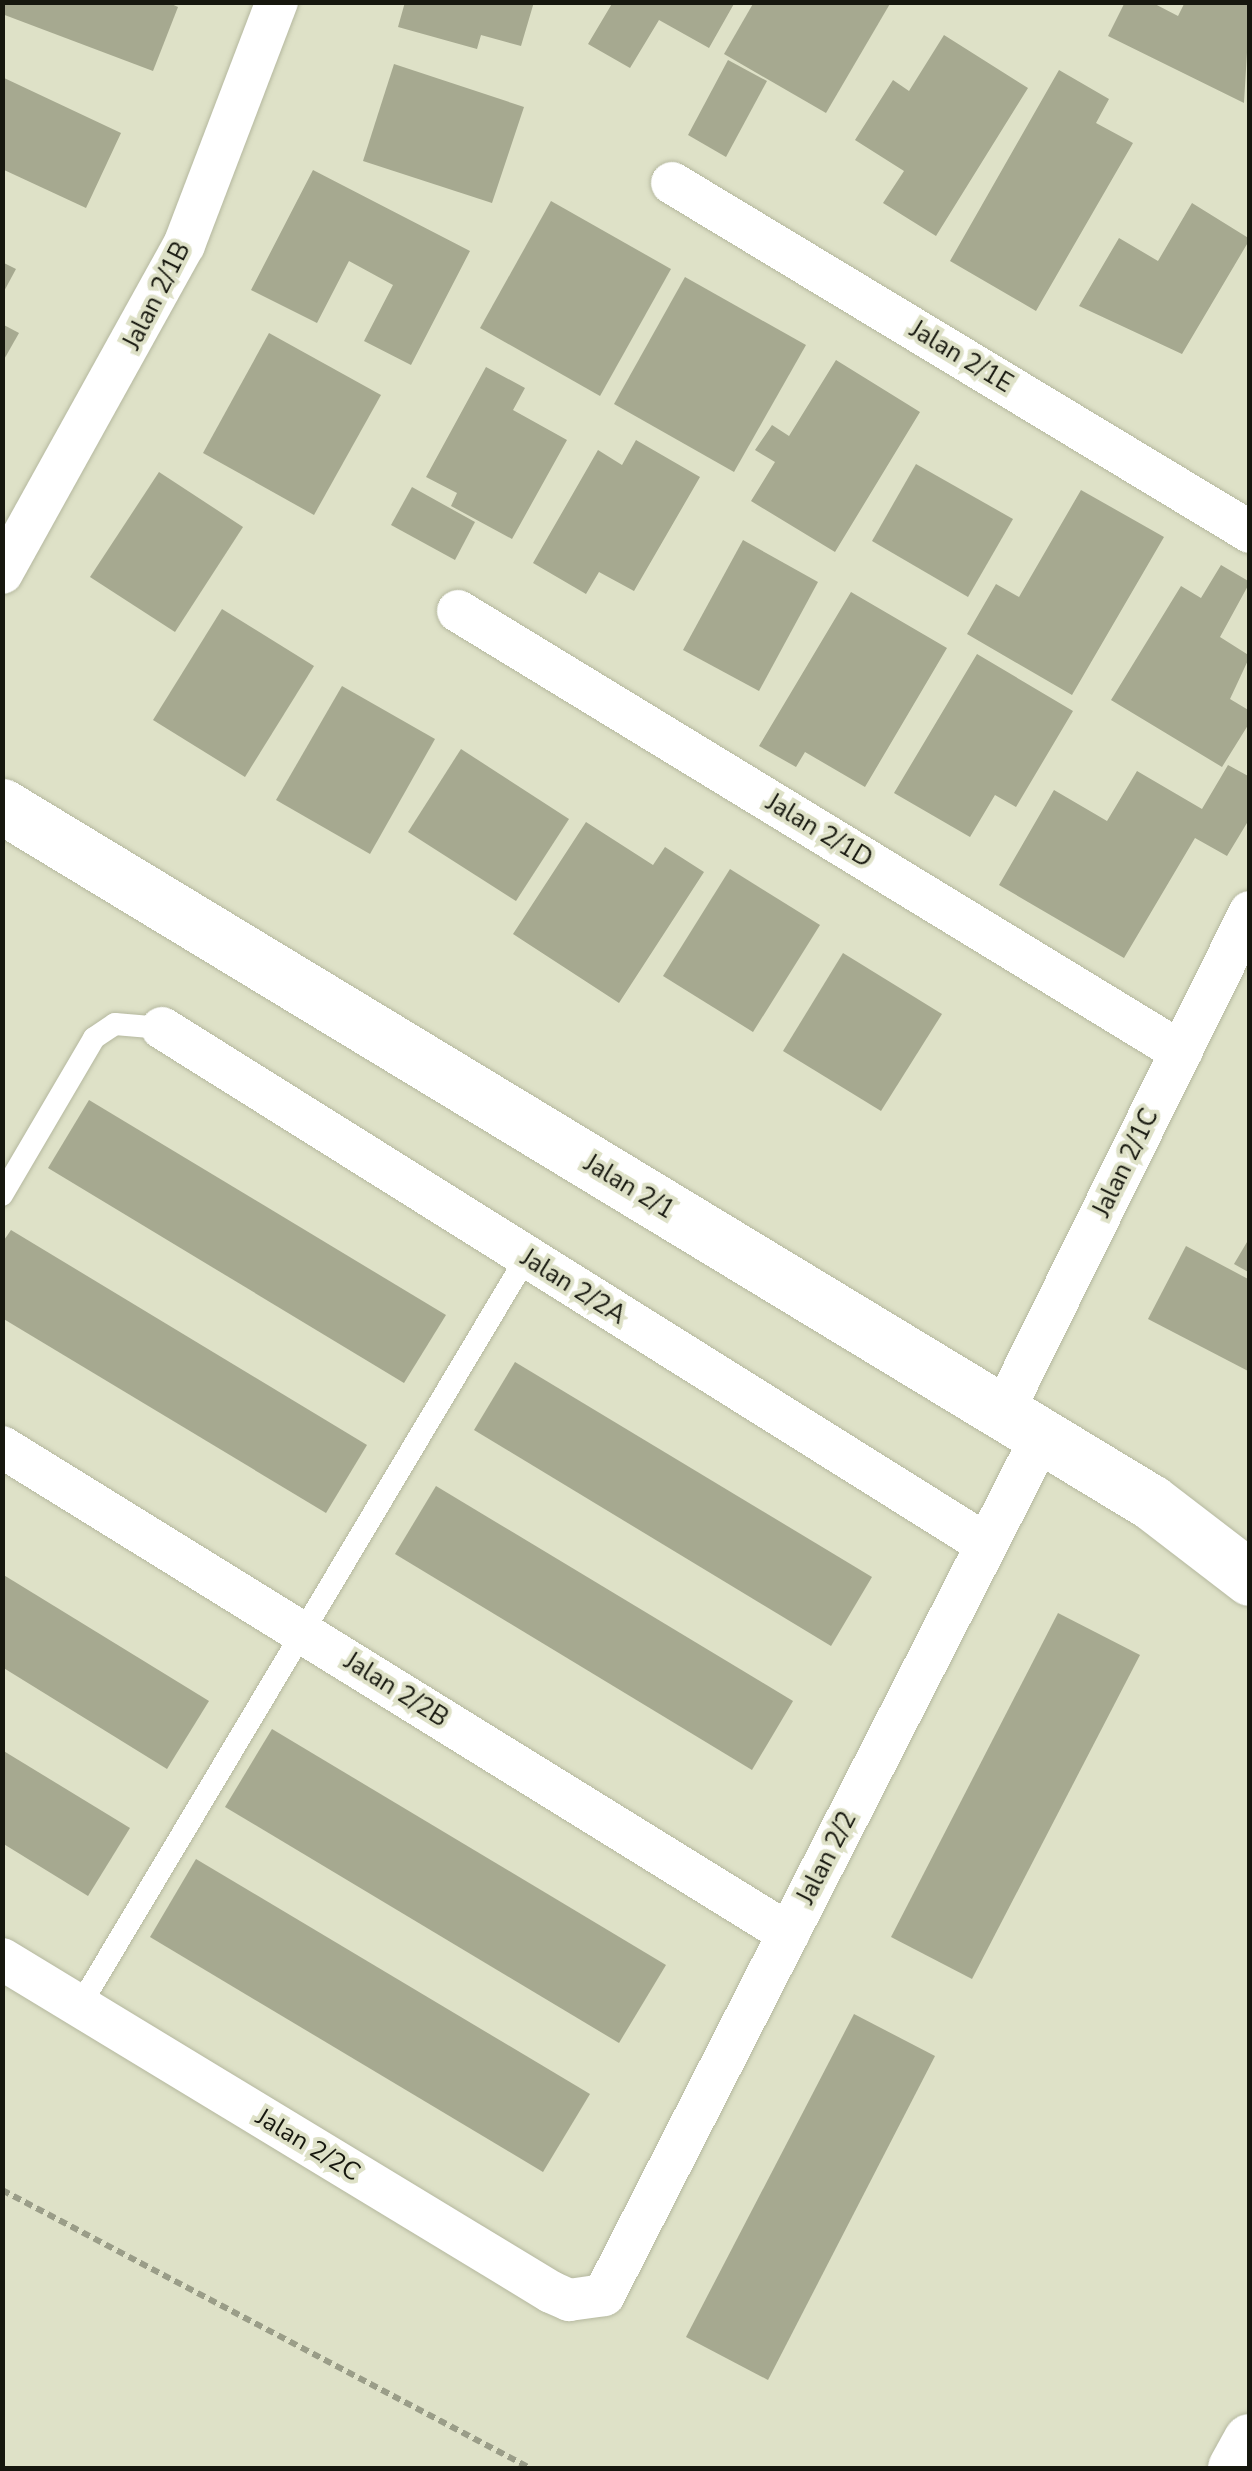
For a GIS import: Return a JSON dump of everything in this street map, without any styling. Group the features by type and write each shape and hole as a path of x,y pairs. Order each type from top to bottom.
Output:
{"street":[{"name":"Jalan 2/1B","path":"2,573 184,245 277,2"},
{"name":"Jalan 2/1E","path":"672,183 1250,532"},
{"name":"Jalan 2/1D","path":"458,611 1181,1052"},
{"name":"Jalan 2/1","path":"2,806 1151,1502 1250,1578"},
{"name":"Jalan 2/1C","path":"1022,1425 1181,1052 1250,912"},
{"name":"Jalan 2/2A","path":"162,1028 984,1544"},
{"name":"Jalan 2/2","path":"615,2282 984,1544 1022,1425"},
{"name":"Jalan 2/2B","path":"2,1446 789,1934"},
{"name":"Jalan 2/2C","path":"2,1960 551,2292 589,2301 615,2282"},
{"path":"1236,2468 1250,2441"}],"lane":[{"path":"2,1195 94,1038 115,1024 162,1028"},
{"path":"79,2007 526,1258"}],"path":[{"path":"2,2190 530,2468"}],"building":[{"path":"2,2 167,2 178,7 153,71 2,14"},
{"path":"405,2 534,2 521,46 481,35 477,49 398,27"},
{"path":"613,2 735,2 709,48 659,20 630,68 588,44"},
{"path":"754,2 891,2 826,113 724,54"},
{"path":"1125,2 1151,2 1178,16 1185,2 1250,2 1244,103 1108,36"},
{"path":"944,35 1028,88 936,236 883,203 904,171 855,140 893,80 909,91"},
{"path":"728,60 767,81 726,157 688,135"},
{"path":"394,64 524,107 492,203 363,161"},
{"path":"1059,70 1109,99 1096,123 1133,143 1036,311 950,261"},
{"path":"2,77 121,133 86,208 2,169"},
{"path":"313,170 470,251 411,365 364,341 393,285 349,261 317,323 251,290"},
{"path":"551,201 671,269 600,396 480,328"},
{"path":"1192,203 1250,239 1182,354 1079,306 1119,238 1158,261"},
{"path":"2,262 16,269 2,295"},
{"path":"685,277 806,345 734,472 614,404"},
{"path":"2,324 19,333 2,363"},
{"path":"269,333 381,395 314,515 203,453"},
{"path":"836,360 920,412 835,552 751,501 775,462 755,450 772,425 789,436"},
{"path":"486,367 525,388 513,410 567,440 512,539 451,506 457,493 426,477"},
{"path":"636,440 700,477 634,591 599,572 586,594 533,563 598,450 622,465"},
{"path":"916,464 1013,519 968,597 872,541"},
{"path":"159,472 243,527 175,632 90,577"},
{"path":"412,487 475,522 455,560 391,525"},
{"path":"1081,490 1164,537 1072,695 967,634 996,584 1019,597"},
{"path":"743,540 818,582 759,691 683,650"},
{"path":"1221,565 1250,582 1220,637 1250,656 1230,699 1250,711 1250,722 1222,767 1111,700 1181,586 1201,598"},
{"path":"851,592 947,648 865,787 805,752 796,767 759,746"},
{"path":"222,609 314,666 245,777 153,720"},
{"path":"977,654 1073,711 1016,807 995,795 970,837 894,793"},
{"path":"342,686 435,739 370,854 276,800"},
{"path":"461,749 569,819 516,901 408,832"},
{"path":"1228,765 1250,777 1250,818 1227,856 1195,838 1124,958 999,885 1054,790 1107,821 1137,771 1202,809"},
{"path":"586,822 653,865 665,847 704,872 619,1003 513,934"},
{"path":"730,869 820,925 753,1032 663,976"},
{"path":"843,953 942,1014 881,1111 783,1051"},
{"path":"89,1100 446,1315 404,1383 48,1168"},
{"path":"11,1230 367,1445 326,1513 2,1318 2,1243"},
{"path":"1250,1237 1250,1273 1234,1264"},
{"path":"1186,1246 1250,1280 1250,1372 1148,1319"},
{"path":"515,1362 872,1577 831,1646 474,1430"},
{"path":"436,1486 793,1701 752,1770 395,1554"},
{"path":"2,1574 209,1701 167,1769 2,1667"},
{"path":"1058,1613 1140,1655 972,1979 891,1937"},
{"path":"272,1729 666,1965 619,2043 225,1807"},
{"path":"2,1750 130,1828 88,1896 2,1843"},
{"path":"196,1859 590,2094 543,2172 150,1937"},
{"path":"854,2014 935,2056 768,2380 686,2337"}]}
